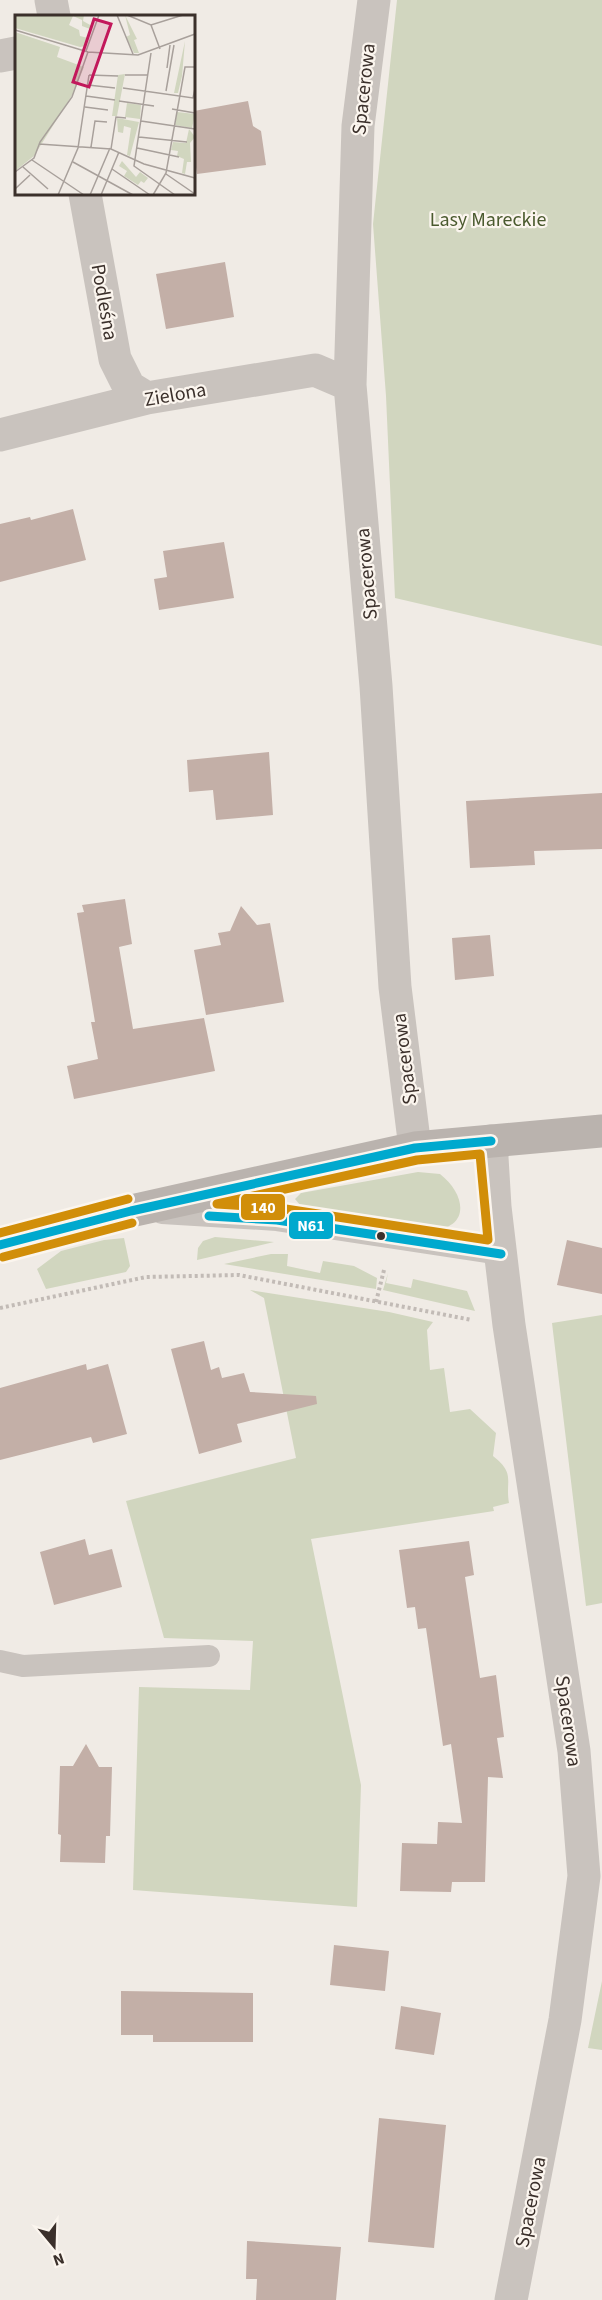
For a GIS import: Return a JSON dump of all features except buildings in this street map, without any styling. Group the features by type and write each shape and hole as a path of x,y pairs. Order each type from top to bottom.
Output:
{"main road":[{"path":"0,1245 131,1210 415,1148 602,1131"}],"street":[{"path":"51,0 54,15"},
{"name":"Spacerowa","path":"374,0 358,126 350,385 376,686 395,987 415,1148"},
{"path":"0,56 15,53"},
{"name":"Podleśna","path":"85,195 115,359 129,387 147,398"},
{"name":"Zielona","path":"0,435 147,398 315,370 350,385"},
{"name":"Spacerowa","path":"491,1141 501,1254 574,1751 584,1876 565,2020 511,2300"}],"lane":[{"path":"131,1210 278,1220 501,1254"},
{"path":"0,1661 23,1666 209,1656"}],"path":[{"path":"376,1302 384,1270"},
{"path":"0,1308 146,1277 186,1274 239,1275 483,1322"}],"green space":[{"name":"Lasy Mareckie","path":"397,0 602,0 602,646 395,598 386,396 373,224"},
{"path":"418,1172 440,1174 456,1192 460,1202 460,1211 457,1219 451,1225 441,1229 427,1230 300,1205 295,1199 301,1193"},
{"path":"215,1237 274,1242 197,1260 198,1248 203,1241"},
{"path":"124,1238 130,1266 126,1272 46,1289 37,1269 61,1251 104,1240"},
{"path":"271,1254 288,1254 287,1266 320,1273 323,1261 354,1266 377,1278 376,1289 224,1264"},
{"path":"388,1273 386,1283 411,1288 413,1279 467,1291 475,1311 383,1290"},
{"path":"250,1290 389,1312 433,1322 427,1330 430,1370 444,1368 450,1412 470,1409 496,1433 493,1456 505,1468 508,1478 509,1503 493,1507 494,1511 311,1539 361,1785 357,1907 133,1890 139,1687 250,1690 253,1641 164,1638 126,1501 296,1458 264,1298"},
{"path":"602,1315 602,1603 586,1606 552,1323"},
{"path":"602,1981 602,2050 588,2048"}],"transit line":[{"name":"N61","path":"0,1245 131,1211 415,1148 491,1141"},
{"name":"140","path":"480,1154 488,1240 279,1208 217,1204 417,1160 480,1154"},
{"name":"140","path":"0,1233 128,1199"},
{"name":"N61","path":"209,1216 277,1220 501,1254"},
{"name":"140","path":"3,1257 132,1223"}]}
